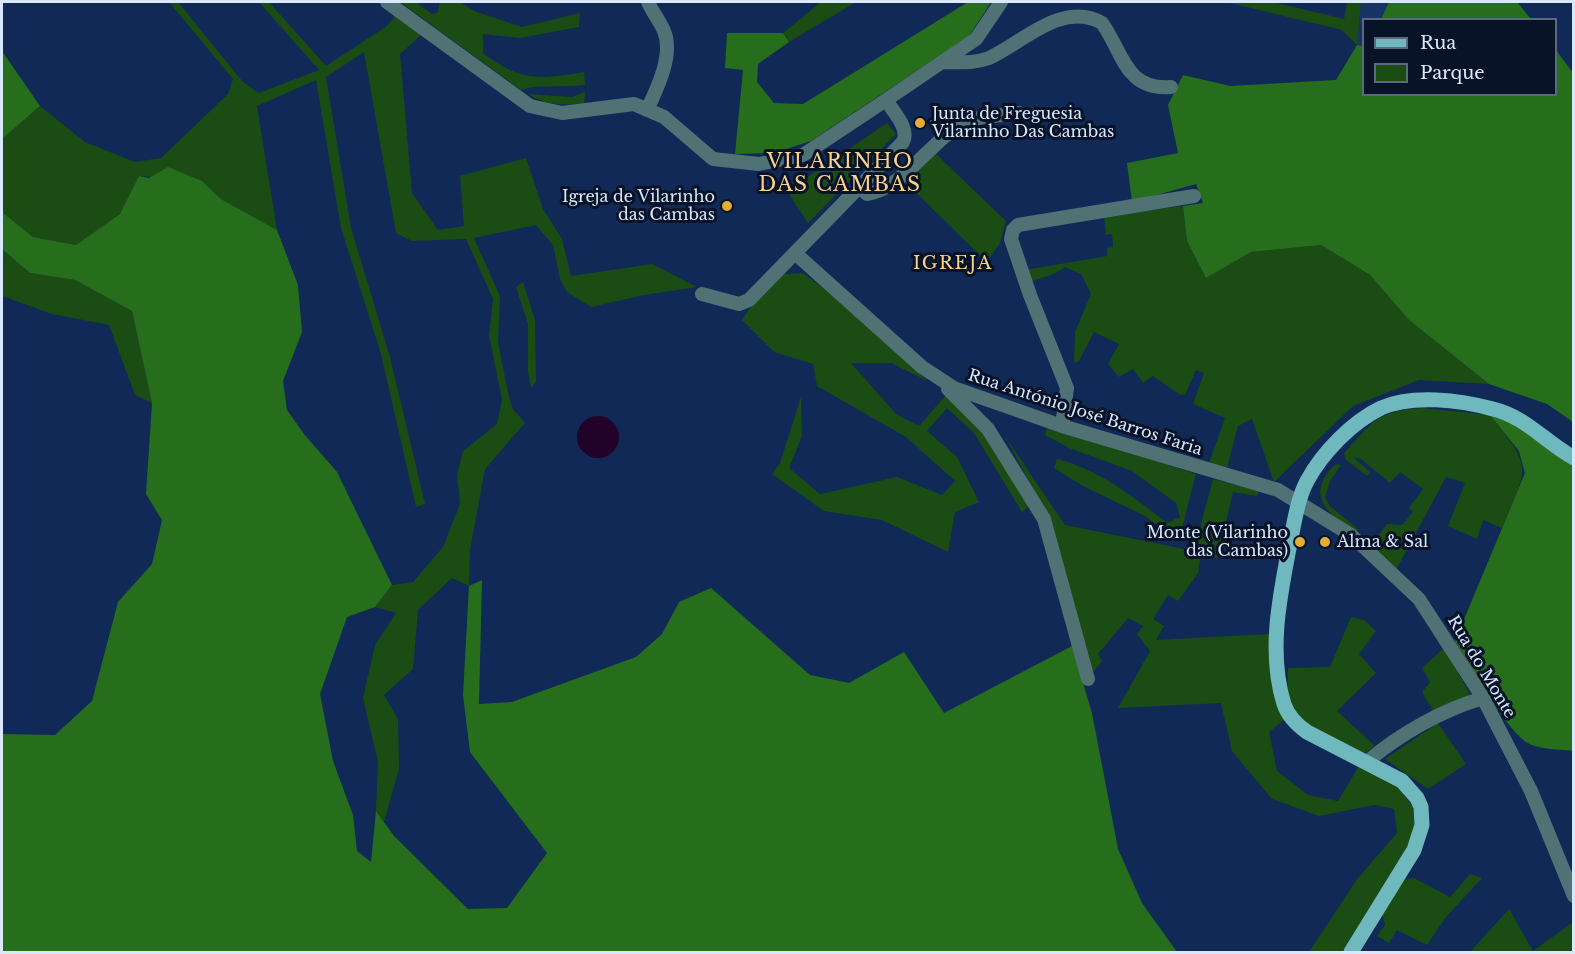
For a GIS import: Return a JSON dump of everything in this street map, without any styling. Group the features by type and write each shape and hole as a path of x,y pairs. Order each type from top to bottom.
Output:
{"main road":[{"path":"1351,952 1414,850 1422,825 1421,807 1411,789 1368,761 1306,732 1294,721 1285,706 1278,655 1279,603 1299,503 1308,480 1326,454 1369,415 1393,404 1423,401 1497,410 1531,426 1574,458"}],"street":[{"path":"387,2 530,105 562,113 634,104 664,117 713,159 759,164 803,154 943,62 976,39 1001,2"},
{"path":"648,2 664,29 667,46 657,90 648,110"},
{"path":"943,62 978,62 996,54 1046,23 1086,17 1102,23 1115,49 1139,82 1154,88 1171,87"},
{"path":"702,294 738,304 749,300 860,187 905,138 904,128 886,100"},
{"path":"860,187 867,194 886,187 942,139 968,121 1019,113"},
{"path":"1062,426 1067,387 1026,284 1011,239 1013,230 1018,225 1194,196"},
{"name":"Rua António José Barros Faria","path":"796,254 938,379 954,388 1062,426 1278,490 1299,503"},
{"path":"938,379 988,429 1044,519 1088,679"},
{"name":"Rua do Monte","path":"1299,503 1351,535 1419,599 1483,698 1532,791 1574,896"},
{"path":"1368,761 1420,726 1464,704 1483,698"}],"shaded area":[{"path":"1361,2 1389,2 1381,18 1362,18 1362,46 1357,45"},
{"path":"598,416 613,422 619,437 613,452 598,458 583,452 577,437 583,422"}],"green space":[{"path":"169,2 178,2 243,82 259,93 319,70 259,2 269,2 326,66 387,26 395,16 421,35 400,54 412,193 438,230 464,226 460,176 526,158 543,209 562,239 571,276 652,264 697,287 644,295 591,307 567,292 560,279 553,245 536,225 474,238 500,296 498,343 513,409 525,423 485,469 470,550 469,586 452,578 418,610 413,669 384,695 398,719 399,769 384,822 376,811 378,762 363,698 375,645 396,613 375,607 392,585 413,582 443,547 460,504 457,474 463,451 497,424 502,400 489,335 493,299 466,239 412,241 396,233 364,52 326,77 351,228 390,357 425,504 416,507 381,354 341,228 316,80 257,106 277,230 221,199 202,181 139,176 121,214 76,245 33,237 2,212 2,139 40,106 85,142 135,162 161,158 228,94 233,79"},
{"path":"400,2 416,2 432,14 437,13 440,2 460,2 474,11 522,27 580,13 579,27 520,38 483,34 483,53 508,69 530,76 542,77 584,72 585,85 535,87 521,90"},
{"path":"821,2 856,2 789,42 783,33"},
{"path":"968,2 991,2 969,36 811,141 774,153 735,154 743,70 725,68 727,33 783,33 789,42 758,64 757,82 774,103 803,104"},
{"path":"1273,2 1344,19 1347,2 1361,2 1357,45 1342,30 1230,3"},
{"path":"1389,2 1517,2 1530,18 1381,18"},
{"path":"1357,45 1362,46 1362,96 1557,96 1557,51 1573,73 1573,422 1547,404 1489,384 1409,320 1370,275 1321,245 1251,252 1206,278 1187,241 1183,206 1203,203 1196,184 1132,202 1127,163 1178,153 1168,105 1183,75 1230,86 1336,80"},
{"path":"2,51 40,106 2,139"},
{"path":"585,92 584,104 548,103 529,94 572,97"},
{"path":"887,123 896,134 808,223 787,191"},
{"path":"935,153 1006,221 1000,243 987,262 906,183"},
{"path":"168,167 202,181 221,199 277,230 298,285 302,332 283,381 287,410 304,434 337,472 392,585 375,607 347,617 320,694 333,761 353,815 357,851 371,862 376,811 394,836 468,909 507,908 547,853 470,752 463,695 469,586 482,580 479,704 512,702 636,657 662,634 679,602 711,588 810,675 849,683 904,652 944,713 1072,646 1092,713 1118,849 1142,903 1177,952 2,952 2,734 55,735 92,701 118,602 152,564 162,520 146,494 152,403 132,311 75,280 30,273 2,249 2,212 33,237 76,245 120,214 139,176 149,178"},
{"path":"1183,206 1187,241 1206,278 1251,252 1321,245 1370,275 1409,320 1489,384 1419,380 1353,406 1274,482 1252,419 1238,426 1227,468 1209,463 1225,418 1193,404 1204,373 1196,370 1185,395 1179,394 1153,376 1143,383 1133,369 1119,377 1108,364 1119,344 1094,332 1079,361 1074,363 1075,332 1091,294 1081,274 1065,267 1056,273 1030,282 1025,270 1107,256 1107,248 1113,247 1112,234 1106,235 1104,216"},
{"path":"2,249 30,273 75,280 132,311 152,403 135,395 109,325 52,314 2,296"},
{"path":"803,273 834,296 928,381 891,363 851,363 896,414 919,426 946,395 981,428 1031,505 1022,512 974,433 947,408 927,431 957,457 979,502 955,512 948,552 882,520 824,511 772,474 780,463 801,397 802,436 789,468 820,494 897,477 942,495 955,481 906,437 817,386 813,364 774,352 742,320 753,304 782,274"},
{"path":"523,282 535,320 536,382 531,388 528,372 528,324 516,287"},
{"path":"1422,408 1490,415 1520,458 1521,479 1502,528 1483,520 1477,539 1448,526 1465,483 1446,477 1396,570 1373,548 1373,543 1387,524 1402,525 1413,512 1409,508 1423,489 1400,472 1390,483 1361,459 1353,457 1370,472 1367,476 1346,460 1344,453 1369,426 1385,415"},
{"path":"1490,415 1513,423 1573,465 1573,751 1537,747 1522,739 1501,714 1455,641 1525,473 1519,451"},
{"path":"1048,426 1196,474 1179,541 1145,516 1083,486 1054,468 1057,459 1087,470 1115,485 1167,523 1180,517 1176,503 1132,471 1069,448 1045,435"},
{"path":"1005,436 1065,525 1194,551 1213,479 1259,491 1257,496 1233,492 1218,558 1201,554 1198,573 1178,601 1168,595 1153,619 1164,626 1156,640 1269,634 1274,694 1285,719 1269,732 1277,771 1308,795 1338,801 1359,766 1397,785 1413,807 1415,829 1406,851 1342,952 1309,952 1358,878 1397,833 1394,809 1374,805 1319,816 1272,799 1232,751 1221,703 1118,708 1150,651 1137,634 1143,626 1128,618 1098,654 1102,661 1092,673 1049,519"},
{"path":"1337,464 1341,465 1330,481 1325,497 1330,506 1358,529 1355,533 1333,516 1320,494 1325,477"},
{"path":"1351,617 1364,620 1376,631 1359,654 1376,673 1337,711 1375,746 1365,753 1331,739 1310,726 1294,708 1288,690 1288,668 1330,667"},
{"path":"1444,648 1470,694 1435,714 1422,692 1430,682 1422,668"},
{"path":"1438,723 1466,764 1428,789 1385,759"},
{"path":"1470,874 1482,878 1446,917 1427,945 1397,930 1389,943 1377,936 1385,925 1382,914 1402,880 1414,878 1450,897"},
{"path":"1509,909 1533,951 1573,922 1573,951 1470,952"}],"place":[{"name":"Junta de Freguesia Vilarinho Das Cambas","path":"920,123"},
{"name":"Igreja de Vilarinho das Cambas","path":"727,206"},
{"name":"Monte (Vilarinho das Cambas)","path":"1300,542"},
{"name":"Alma & Sal","path":"1325,542"}],"district":[{"name":"VILARINHO DAS CAMBAS","path":"840,174"},
{"name":"IGREJA","path":"953,264"}]}
